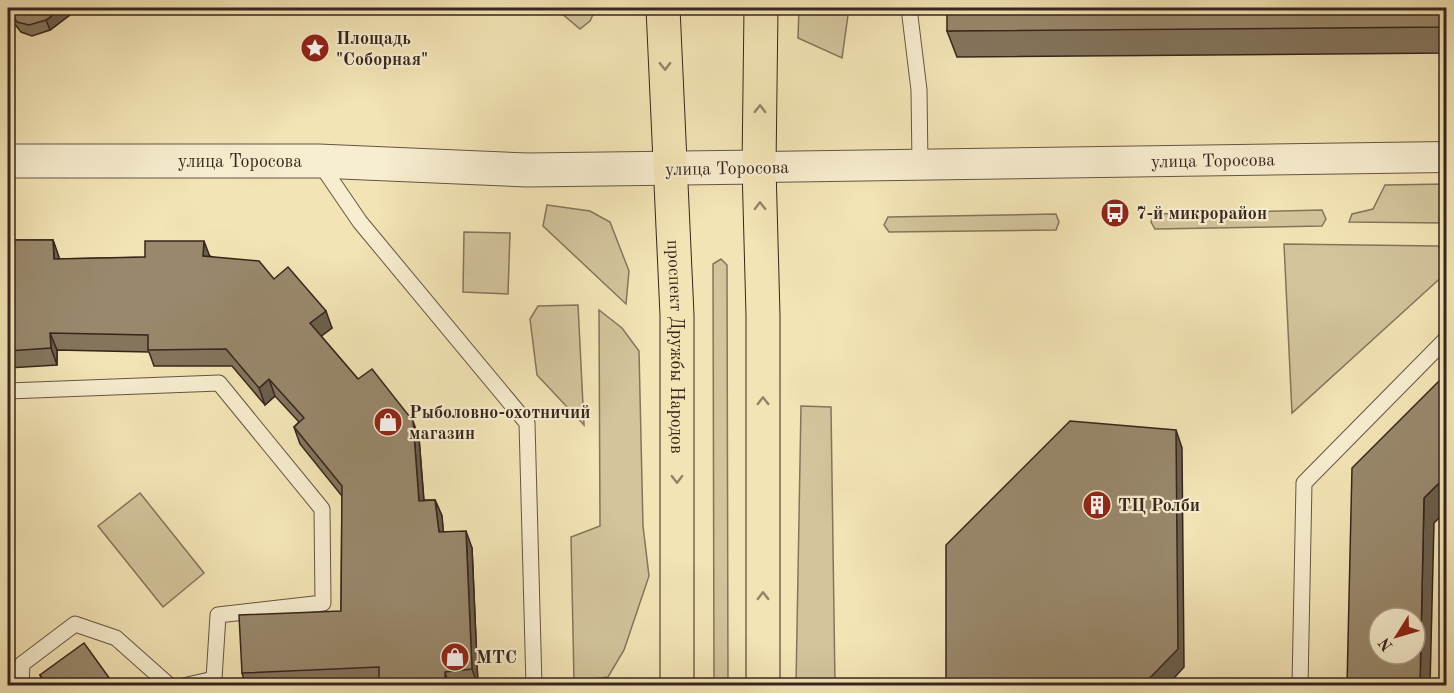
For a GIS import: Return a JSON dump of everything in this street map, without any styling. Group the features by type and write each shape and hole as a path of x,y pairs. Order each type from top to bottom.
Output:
{"main road":[{"name":"проспект Дружбы Народов","path":"663,8 677,315 677,686"},
{"path":"760,8 763,686"}],"street":[{"name":"улица Торосова","path":"8,160 318,161 528,170 1446,157"}],"lane":[{"path":"909,8 919,90 920,165"},
{"path":"318,161 360,222 527,423 534,686"},
{"path":"1300,686 1304,483 1446,339"},
{"path":"8,391 219,383 322,509 323,603 218,615 213,679 183,686"},
{"path":"21,686 22,664 75,624 116,638 170,686"}],"shaded area":[{"path":"559,8 596,8 590,21 580,29 560,12"},
{"path":"799,8 849,8 842,58 798,38"},
{"path":"1446,184 1446,223 1349,222 1352,214 1373,209 1385,185"},
{"path":"547,205 590,211 610,222 629,271 626,304 543,226"},
{"path":"1322,210 1326,219 1322,226 1155,229 1151,222 1154,214"},
{"path":"1056,214 1059,222 1056,230 889,232 884,225 888,217"},
{"path":"464,232 510,233 508,294 463,292"},
{"path":"1284,244 1438,246 1446,255 1446,273 1292,413"},
{"path":"721,259 727,265 728,686 714,685 713,264"},
{"path":"578,305 584,425 537,375 530,319 538,306"},
{"path":"599,310 622,328 639,351 643,526 649,576 624,650 608,677 574,681 571,537 600,526"},
{"path":"801,406 831,407 835,685 796,685"},
{"path":"140,493 204,573 163,607 98,526"}],"building":[{"path":"8,8 62,8 46,20 29,25 17,22"},
{"path":"947,8 1446,8 1446,27 947,31"},
{"path":"8,240 53,240 54,259 145,257 145,241 204,241 203,256 259,261 274,279 288,267 326,311 310,323 358,379 372,369 413,421 419,501 435,500 439,532 466,531 472,669 445,672 445,686 379,686 379,667 242,673 239,615 341,611 342,486 294,427 304,418 269,379 259,388 226,349 148,350 148,335 50,333 51,348 8,351"},
{"path":"1446,374 1446,476 1424,498 1422,606 1367,606 1367,666 1420,666 1420,686 1347,686 1352,468"},
{"name":"ТЦ Ролби","path":"1070,421 1176,430 1178,649 1142,686 946,686 946,545"},
{"path":"84,643 115,686 47,686 40,675"}],"place":[{"name":"Площадь \"Соборная\"","path":"315,48"},
{"name":"7-й микрорайон","path":"1115,213"},
{"name":"Рыболовно-охотничий магазин","path":"388,422"},
{"name":"ТЦ Ролби","path":"1097,505"},
{"name":"МТС","path":"455,657"}]}
